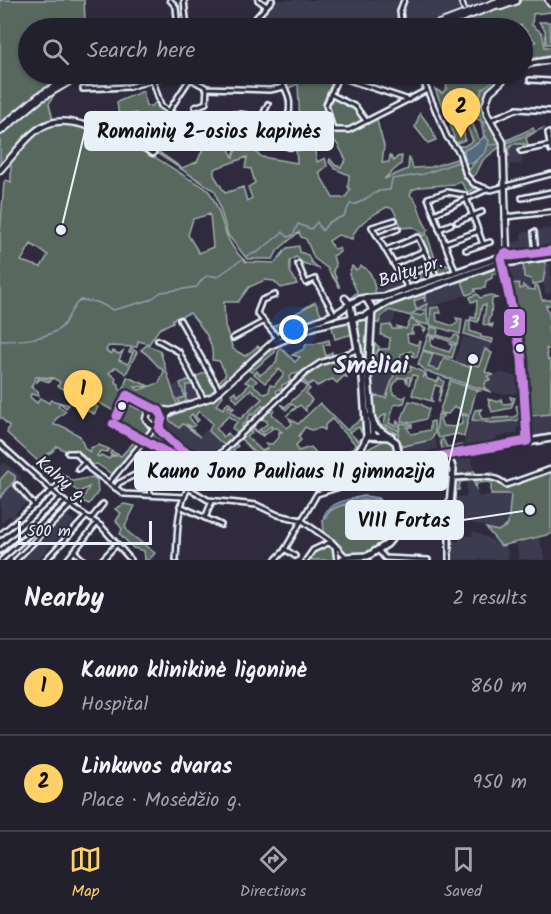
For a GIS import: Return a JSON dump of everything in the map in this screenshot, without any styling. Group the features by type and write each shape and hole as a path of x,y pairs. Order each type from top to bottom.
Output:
{"highway":[{"path":"461,18 506,0"},
{"path":"464,18 515,0"},
{"path":"454,18 496,1"},
{"path":"0,128 38,94 55,84"},
{"path":"0,128 40,97 62,84"}],"main road":[{"name":"Baltų pr.","path":"353,316 372,312 386,303 425,286 506,259 536,253 546,253 551,256"},
{"name":"Baltų pr.","path":"457,275 492,266 506,259 546,253"},
{"name":"Baltų pr.","path":"350,304 366,298 384,297 425,286"},
{"path":"366,298 372,312 365,378 370,436"},
{"path":"350,304 357,350 365,378 370,436"},
{"path":"370,416 376,428 391,437 397,445 401,464 551,438"},
{"path":"370,436 391,437"},
{"path":"342,559 368,556 397,532 449,517 453,478 448,456"}],"street":[{"path":"170,0 177,7 178,18"},
{"path":"184,0 186,18"},
{"path":"258,0 265,5"},
{"path":"255,18 272,0"},
{"path":"400,18 399,10 404,0"},
{"path":"461,0 465,12"},
{"path":"533,63 551,60"},
{"path":"533,80 551,81"},
{"path":"83,89 119,89 134,84"},
{"path":"154,84 159,103 191,126 217,134 261,136 289,147 302,147 333,130 349,130 427,90"},
{"path":"140,144 150,140 187,84"},
{"path":"199,84 207,88 270,90 284,87"},
{"path":"280,133 291,110 291,100 282,84"},
{"path":"333,130 326,105 335,84"},
{"path":"359,84 409,100"},
{"path":"425,84 447,137 462,159 470,180 486,190"},
{"path":"500,84 487,97 485,108 502,142 506,274 522,358 527,441"},
{"path":"195,107 206,103 207,88"},
{"path":"330,94 356,107 366,121"},
{"path":"261,119 268,104"},
{"path":"490,120 517,109 551,111"},
{"path":"217,134 218,117 241,112 261,119 302,147"},
{"path":"0,170 30,136 52,122 78,122 140,144 153,153"},
{"path":"521,151 551,147 548,133"},
{"path":"150,140 153,153"},
{"path":"433,214 486,190 551,174"},
{"path":"457,275 428,198 447,192 464,194 483,244"},
{"path":"522,198 551,192"},
{"path":"457,222 482,212"},
{"path":"505,217 551,212"},
{"path":"395,220 372,227 408,289"},
{"path":"439,229 451,224"},
{"path":"378,237 398,229"},
{"path":"445,243 478,231"},
{"path":"534,232 536,253"},
{"path":"386,250 418,237 435,273"},
{"path":"466,250 490,242"},
{"path":"394,264 424,251"},
{"path":"298,264 306,283 315,279 334,314"},
{"path":"402,278 431,265"},
{"path":"492,266 501,266 506,274"},
{"path":"275,295 259,303 257,313 277,337"},
{"path":"345,298 350,304"},
{"name":"Baltų pr.","path":"267,347 328,319 350,304"},
{"name":"Baltų pr.","path":"147,414 152,409 171,411 204,400 220,391 277,337 328,319 353,316"},
{"path":"342,319 353,326"},
{"path":"180,320 220,391"},
{"path":"233,338 264,321"},
{"path":"158,340 179,352 204,400"},
{"path":"176,560 176,525 180,507 188,488 200,472 312,368 357,350"},
{"path":"200,472 173,455 113,424 127,395 158,410 159,429 180,448 240,476 273,484 401,464"},
{"path":"145,404 148,434"},
{"path":"109,483 148,434 171,411"},
{"path":"148,423 158,424"},
{"path":"337,475 370,436"},
{"name":"Kalnų g.","path":"0,444 60,498 97,524 131,560"},
{"path":"68,453 74,452 125,495 184,497"},
{"path":"115,488 119,483 173,455"},
{"path":"78,469 85,462"},
{"path":"278,559 319,493 382,474 385,467"},
{"path":"148,468 150,495"},
{"path":"453,478 485,476 499,479 506,485 551,469"},
{"path":"355,472 357,482"},
{"path":"0,535 63,481"},
{"path":"17,485 35,506"},
{"path":"188,488 198,496 212,501 257,506 301,520 335,546 342,559"},
{"path":"16,560 79,497"},
{"path":"0,551 60,498"},
{"path":"205,518 212,501"},
{"path":"1,560 65,502"},
{"path":"91,519 103,504"},
{"path":"180,507 221,525"},
{"path":"46,560 86,516"},
{"path":"448,560 449,517"},
{"path":"67,560 97,524"},
{"path":"0,526 5,531"},
{"path":"102,560 117,544"},
{"path":"306,560 311,551 323,544 335,546"},
{"path":"335,546 342,559"},
{"path":"285,549 295,556"},
{"path":"378,550 385,558 428,560"},
{"path":"74,551 83,560"}],"shaded area":[{"path":"274,0 402,0 398,12 399,18 266,18 261,12"},
{"path":"406,0 498,0 443,18 402,18 399,14"},
{"path":"523,142 530,151 521,153 522,162 519,165 504,163 504,157 509,155 508,150 513,144"},
{"path":"551,228 551,249 509,253 507,243 521,241 521,233"},
{"path":"545,262 551,264 551,293 545,294 544,282 534,283 527,289 511,292 509,266"},
{"path":"482,271 485,288 475,289 475,292 431,307 430,325 414,321 411,316 397,311 391,327 373,325 377,310"},
{"path":"398,274 406,287 376,297 374,284"},
{"path":"324,297 331,311 322,316 315,302"},
{"path":"463,336 492,344 484,377 469,383 421,368 419,364 424,350 455,360"},
{"path":"370,365 394,372 386,398 378,395 372,396"},
{"path":"501,373 518,377 519,393 501,394 484,389 487,376"},
{"path":"193,378 204,398 178,407 171,387"},
{"path":"551,414 551,436 529,438 527,415"},
{"path":"168,419 182,423 200,436 207,429 233,455 226,461 219,454 212,461 188,450 160,428"},
{"path":"471,420 492,423 518,420 518,433 496,437 497,445 465,450 464,442"},
{"path":"435,439 437,449 432,450 430,455 423,453 405,456 402,453 401,447 406,444"},
{"path":"471,453 474,471 454,477 451,457"},
{"path":"4,462 22,477 16,483 30,499 15,513 19,517 14,521 9,515 1,524 0,466"},
{"path":"473,480 479,497 491,494 512,494 508,525 499,531 452,517 454,497 466,497 467,481"},
{"path":"65,513 74,521 37,560 23,560 49,534 46,531"},
{"path":"473,531 507,547 508,559 451,560 451,541 459,541 461,536 472,536"},
{"path":"539,537 545,560 519,559 517,544"}],"green space":[{"path":"0,0 84,0 85,18 18,18 18,84 51,84 0,123"},
{"path":"521,0 548,0 551,3 551,12 533,14 533,18 473,18"},
{"path":"261,12 266,18 256,18"},
{"path":"539,22 550,22 551,44 546,44 545,30"},
{"path":"533,26 542,33 545,47 551,47 551,58 533,61 533,43 536,42 533,39"},
{"path":"283,84 298,84 286,89"},
{"path":"298,84 335,84 326,103 332,130 301,146"},
{"path":"446,84 496,84 489,91 484,102 501,146 483,160 476,174 470,179 467,173 486,148 483,122 475,118 477,94 472,91 472,104 468,112 480,142 460,152 457,146 464,146 473,141 465,122 463,123 465,140 454,144 451,140 454,138 450,122 462,113 458,111 453,101 448,102 447,108 441,104 435,89 442,93 447,88"},
{"path":"143,91 146,106 152,106 157,101 166,112 147,139 136,113 119,117 117,102"},
{"path":"55,92 49,104 53,120 27,136 0,167 0,133 22,114"},
{"path":"330,95 355,107 365,121 347,130 334,130 327,103"},
{"path":"420,113 432,129 436,140 428,143 415,127"},
{"path":"168,114 191,127 224,136 220,147 226,143 233,157 237,146 231,135 218,132 219,117 243,114 268,125 299,146 292,147 266,137 252,149 262,157 297,163 296,148 313,144 317,162 325,158 327,166 319,173 333,198 345,198 350,190 349,175 335,169 329,162 330,159 335,165 341,167 346,160 338,145 328,134 349,131 376,117 384,146 382,163 389,162 390,155 394,161 397,157 402,156 401,164 384,179 408,169 409,157 413,168 431,167 460,158 465,175 477,187 468,192 460,181 455,184 420,187 412,190 410,195 414,198 428,229 426,232 437,264 451,266 453,271 423,282 412,282 421,278 418,271 430,267 427,270 430,275 435,273 419,237 424,235 413,227 402,228 393,209 387,207 361,224 352,239 338,235 329,241 334,249 339,248 340,252 333,256 336,266 333,270 340,288 327,268 314,258 306,239 301,237 299,232 278,250 273,259 247,259 228,235 215,191 155,152 152,142 160,126 164,126 154,142 156,150 182,168 197,162 204,147 216,148 218,138 191,129 170,117 164,125 164,119","holes":["247,157 245,168 251,169 255,183 248,187 252,198 247,201 243,187 225,193 214,175 214,169"]},
{"path":"56,123 73,124 107,133 154,156 204,187 215,202 227,237 246,262 275,263 287,248 299,246 300,252 308,255 311,262 320,269 303,263 296,257 290,261 290,271 297,284 281,288 274,281 265,280 249,287 238,302 224,302 225,326 233,349 245,356 258,346 261,350 219,387 216,385 226,374 219,361 212,360 209,341 190,313 173,319 173,322 159,329 149,344 138,341 137,347 108,346 106,351 111,354 113,351 119,354 123,351 119,360 128,364 133,352 129,352 131,348 137,352 126,374 116,367 109,373 116,378 115,382 119,384 119,388 126,396 117,413 75,389 67,391 58,386 60,382 53,378 36,377 31,387 38,391 39,396 31,394 30,397 37,403 40,398 49,403 51,400 69,405 66,408 60,403 58,406 66,411 55,420 54,425 64,427 80,436 85,449 90,452 90,448 99,445 109,449 107,452 100,451 97,456 101,455 109,459 111,456 117,456 110,454 111,451 121,456 137,439 137,445 113,475 97,464 92,465 76,449 67,452 57,446 44,456 44,461 73,481 93,477 97,480 98,492 89,504 82,501 89,487 79,492 50,472 7,433 9,426 0,417 0,235 4,182 6,180 11,182 11,160 33,135","holes":["210,214 213,247 199,253 188,235 193,219","31,244 48,255 41,267 21,261"]},
{"path":"533,128 535,132 526,138 529,148 520,150 525,144 513,144 508,150 509,156 504,157 505,141"},
{"path":"542,258 546,265 543,282 532,285 531,279 524,277 523,260"},
{"path":"352,266 356,270 361,266 369,271 376,297 348,300 357,292 349,274"},
{"path":"495,266 501,268 503,274 492,274 492,278 486,281 485,288 475,289 475,292 467,295 461,279"},
{"path":"519,283 520,289 523,285 527,289 535,290 535,286 538,286 542,300 551,300 551,305 546,305 551,324 548,327 551,349 546,349 548,360 551,360 551,414 529,416 525,350 514,311 510,284"},
{"path":"425,292 425,302 424,297 414,301 416,309 427,304 427,311 418,310 412,314 421,316 427,313 428,325 414,321 411,316 389,310 381,317 379,323 373,323 373,314 382,306"},
{"path":"477,294 480,298 490,295 497,298 492,299 489,325 493,324 492,327 483,324 486,305 482,305 478,322 470,320 471,317 476,318 477,301 471,302 470,297"},
{"path":"315,302 322,316 331,311 332,313 300,323 278,335 271,328"},
{"path":"439,307 441,313 436,313 437,321 453,326 458,322 456,318 462,319 460,334 430,325 431,308"},
{"path":"370,315 367,376 365,376 353,319"},
{"path":"411,319 426,329 424,332 421,326 414,326 411,330 413,334 407,334 408,342 417,345 419,341 421,342 417,357 411,356 414,353 411,351 401,354 399,370 411,371 410,366 425,373 423,378 426,374 427,379 437,382 439,378 444,381 438,403 441,387 435,385 431,400 434,402 412,395 417,376 413,375 409,385 410,377 407,377 407,383 405,378 398,378 393,386 393,394 403,398 406,396 404,403 394,405 389,423 396,426 397,421 399,431 384,424 386,414 378,419 381,425 397,433 394,436 378,425 373,411 372,397 386,398 395,371 371,363 372,341 379,347 376,354 380,349 389,349 390,338 381,335 382,326 391,325 392,329 400,329 396,326 406,329"},
{"path":"343,320 351,327 353,334 335,339 331,323"},
{"path":"467,320 470,321 470,331 481,337 493,339 492,343 464,334"},
{"path":"431,327 438,329 437,335 451,339 455,335 459,336 457,344 429,334"},
{"path":"428,335 435,338 431,338 431,346 449,352 452,347 450,344 456,345 452,358 423,350"},
{"path":"329,340 330,344 323,345 326,356 332,352 332,357 303,373 293,374 289,378 291,381 282,385 282,392 279,389 276,391 278,395 282,394 267,409 262,406 253,415 251,414 246,421 248,423 242,424 243,429 238,434 232,428 237,422 229,416 216,428 223,437 228,433 233,439 226,447 209,431 212,423 199,411 195,416 199,420 197,422 192,414 189,417 195,425 192,427 186,424 200,437 183,424 179,428 168,419 161,427 159,426 165,420 222,394 223,396 216,405 223,409 228,402 234,408 232,410 229,406 227,409 240,419 262,399 251,389 237,402 231,394 235,391 238,396 250,384 245,382 251,376 257,381 253,385 265,394 269,392 270,385 274,386 284,374 279,369 265,383 254,374 257,371 260,375 276,363 279,349 281,348 295,362 300,357 292,355 304,349 306,344"},
{"path":"147,345 160,351 178,407 160,410 123,390 127,377 149,386 135,387 139,390 159,383 164,371 141,350"},
{"path":"276,346 275,352 251,372 248,370"},
{"path":"485,349 492,353 485,372 494,375 487,376 490,380 486,381 484,388 491,392 426,371 418,364 423,351 433,354 428,367 439,370 444,358 469,367 471,364 479,366"},
{"path":"355,353 360,368 355,354 341,359 347,378 344,376 337,383 332,379 317,386 313,382 308,385 302,379 324,363"},
{"path":"206,372 217,389 204,398 193,378"},
{"path":"39,377 52,379 50,382 40,379 36,383"},
{"path":"192,379 201,396 193,385 186,385 186,402 180,406 178,399 185,397 180,383"},
{"path":"300,380 310,389 306,393 312,400 306,407 306,411 300,405 286,416 296,407 292,404 286,410 281,404 285,407 307,387 301,381 290,391"},
{"path":"450,381 481,391 476,391 470,414 461,414 459,408 454,407 448,414 439,413"},
{"path":"73,395 98,407 94,414 70,402"},
{"path":"127,398 132,399 128,404 140,410 142,404 146,406 144,420 149,430 144,436 115,424"},
{"path":"488,399 498,402 501,399 503,404 513,403 511,408 492,412"},
{"path":"409,401 419,403 429,409 426,419 411,423 401,421"},
{"path":"320,403 347,430 360,420 362,413 364,415 361,432 359,427 349,432 358,441 363,437 363,442 335,474 286,480 259,479 215,463 220,456 226,460 232,455 227,449 234,442 238,446 233,450 248,467 252,459 257,460 253,465 260,469 271,457 267,452 257,455 241,439 237,442 248,429 252,433 247,437 262,451 268,448 265,443 272,444 279,437 279,432 282,432 273,428 268,432 271,426 263,432 259,430 267,424 267,421 261,419 271,407 274,410 272,414 287,428 292,424 289,418 298,424","holes":["332,419 356,445 328,470 319,462 320,457 311,447 298,451 296,445 301,440 299,436 305,427 311,430 321,428 325,430 325,425"]},
{"path":"523,404 524,437 521,441 500,444 499,441 521,437 522,420 492,423 472,420 475,410 482,409 479,412 482,419 514,417 518,414 516,406"},
{"path":"438,415 444,415 440,419 443,426 455,427 462,424 462,415 469,416 464,437 458,434 439,438 436,433"},
{"path":"434,421 435,433 431,440 399,447 397,440 401,423 412,425 412,427 407,427 411,434 430,430 430,422"},
{"path":"252,426 260,434 266,434 263,436 250,428"},
{"path":"152,431 179,451 207,465 199,468 147,441"},
{"path":"389,438 394,441 397,463 363,469 360,453"},
{"path":"443,439 447,447 462,445 462,451 444,455 440,441"},
{"path":"551,470 551,534 501,546 486,528 498,531 508,525 511,494 491,494 491,484 488,482 477,483 476,488 473,480 460,482 459,490 455,490 454,497 450,560 448,541 454,477 474,471 476,474 493,473 506,486"},
{"path":"8,471 15,476 15,480 0,498 0,480"},
{"path":"374,499 387,509 392,533 378,548 366,553 346,553 324,534 323,520 330,511 339,506"},
{"path":"124,504 135,506 125,526 128,532 155,553 149,560 145,560 144,551 133,548 120,534 122,529 116,521 121,513 115,509"},
{"path":"325,538 334,547 336,560 307,560"}],"water":[{"path":"485,135 489,141 486,152 471,164 465,163 464,150 477,144"},
{"path":"364,496 378,498 387,509 378,500 361,500 330,510 323,520 324,514 332,506 345,500"}],"waterway":[{"path":"533,58 551,55"},
{"path":"484,138 478,105 482,89 489,84"},
{"path":"506,143 544,128"},
{"path":"489,145 500,144"},
{"path":"246,256 258,252 283,232 288,237 293,235 298,224 311,229 317,222 322,231 329,222 344,216 350,204 356,204 379,191 390,190 392,179 424,174 461,161"},
{"path":"162,292 197,287 205,277 217,277 241,260"},
{"path":"0,341 34,338 52,333 64,324 80,300 97,302 113,310 150,300 161,292"}],"transit line":[{"name":"3","path":"527,441 522,358 501,258 505,253 511,256 551,251"},
{"name":"3","path":"117,416 127,395 159,411 162,418 159,429 180,449 250,479 281,484 527,441"},
{"name":"3","path":"113,424 179,459"}],"place":[{"name":"Linkuvos dvaras","path":"461,138"},
{"name":"Romainių 2-osios kapinės","path":"61,230"},
{"name":"Kauno Jono Pauliaus II gimnazija","path":"473,359"},
{"name":"Kauno klinikinė ligoninė","path":"83,420"},
{"name":"VIII Fortas","path":"530,510"}],"district":[{"name":"Smėliai","path":"371,365"}]}
